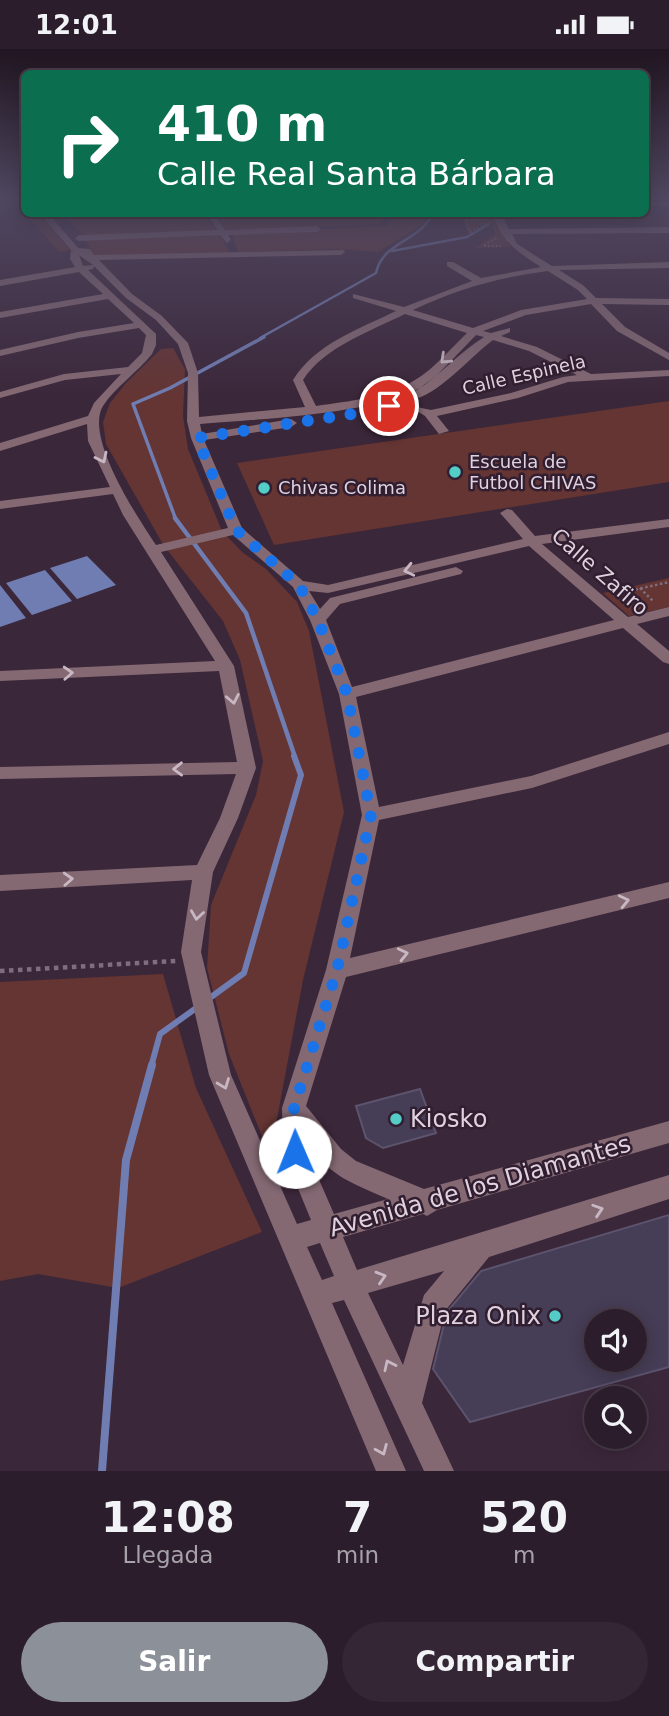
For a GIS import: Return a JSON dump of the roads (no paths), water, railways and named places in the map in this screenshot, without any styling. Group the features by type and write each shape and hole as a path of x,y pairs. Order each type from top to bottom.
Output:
{"street":[{"path":"0,281 88,264"},
{"path":"90,264 108,296 151,334 151,345 147,354 108,393 93,418 94,441 152,550 226,666 247,768 229,818 203,872 191,952 220,1075 391,1471"},
{"path":"90,264 159,318 183,342 193,377 195,429 236,530 299,585 318,620 347,694 371,815 337,970 294,1108 295,1152 351,1286 439,1471"},
{"path":"451,264 481,282"},
{"path":"546,264 581,288 621,329 669,357"},
{"path":"312,410 298,380 304,367 318,356 405,310 457,288 581,264"},
{"path":"615,264 669,265"},
{"path":"0,314 108,296"},
{"path":"356,296 491,335 557,359 587,376"},
{"path":"195,429 361,403 395,394 421,382 476,330 524,312 669,302"},
{"path":"195,429 371,411 407,400 433,387 491,335 539,317 598,305 669,310"},
{"path":"0,353 78,335 141,325"},
{"path":"151,345 183,342"},
{"path":"0,395 64,377 131,370"},
{"name":"Calle Espinela","path":"429,414 514,396 587,376 669,373"},
{"path":"395,394 429,414 443,431"},
{"path":"0,447 93,418"},
{"path":"0,505 118,490"},
{"name":"Calle Zafiro","path":"507,513 537,546 669,659"},
{"path":"299,585 328,589 537,546 669,523"},
{"path":"152,550 236,530"},
{"path":"318,620 335,601 537,546 669,533"},
{"path":"347,694 625,622 662,607"},
{"path":"0,676 226,666"},
{"path":"371,815 532,782 669,738"},
{"path":"0,773 247,768"},
{"path":"0,883 203,872"},
{"path":"337,970 669,890"},
{"path":"294,1108 332,1157 348,1169 427,1203"},
{"name":"Avenida de los Diamantes","path":"290,1239 427,1203 669,1132"},
{"path":"315,1295 481,1247 669,1187"},
{"path":"407,1405 433,1304 481,1247"}],"water":[{"path":"87,556 116,585 77,599 50,568"},
{"path":"45,570 72,601 32,615 6,583"},
{"path":"0,585 26,618 0,627"}],"waterway":[{"path":"260,338 376,273 379,264"},
{"path":"176,519 133,404 170,388 264,337"},
{"path":"176,519 246,613 295,757"},
{"path":"207,1000 244,973 301,775 294,756"},
{"path":"151,1067 160,1034 199,1006"},
{"path":"102,1471 126,1160 152,1065"}],"place":[{"name":"Escuela de Futbol CHIVAS","path":"455,472"},
{"name":"Chivas Colima","path":"264,488"},
{"name":"Kiosko","path":"396,1119"},
{"name":"Plaza Onix","path":"555,1316"}]}
